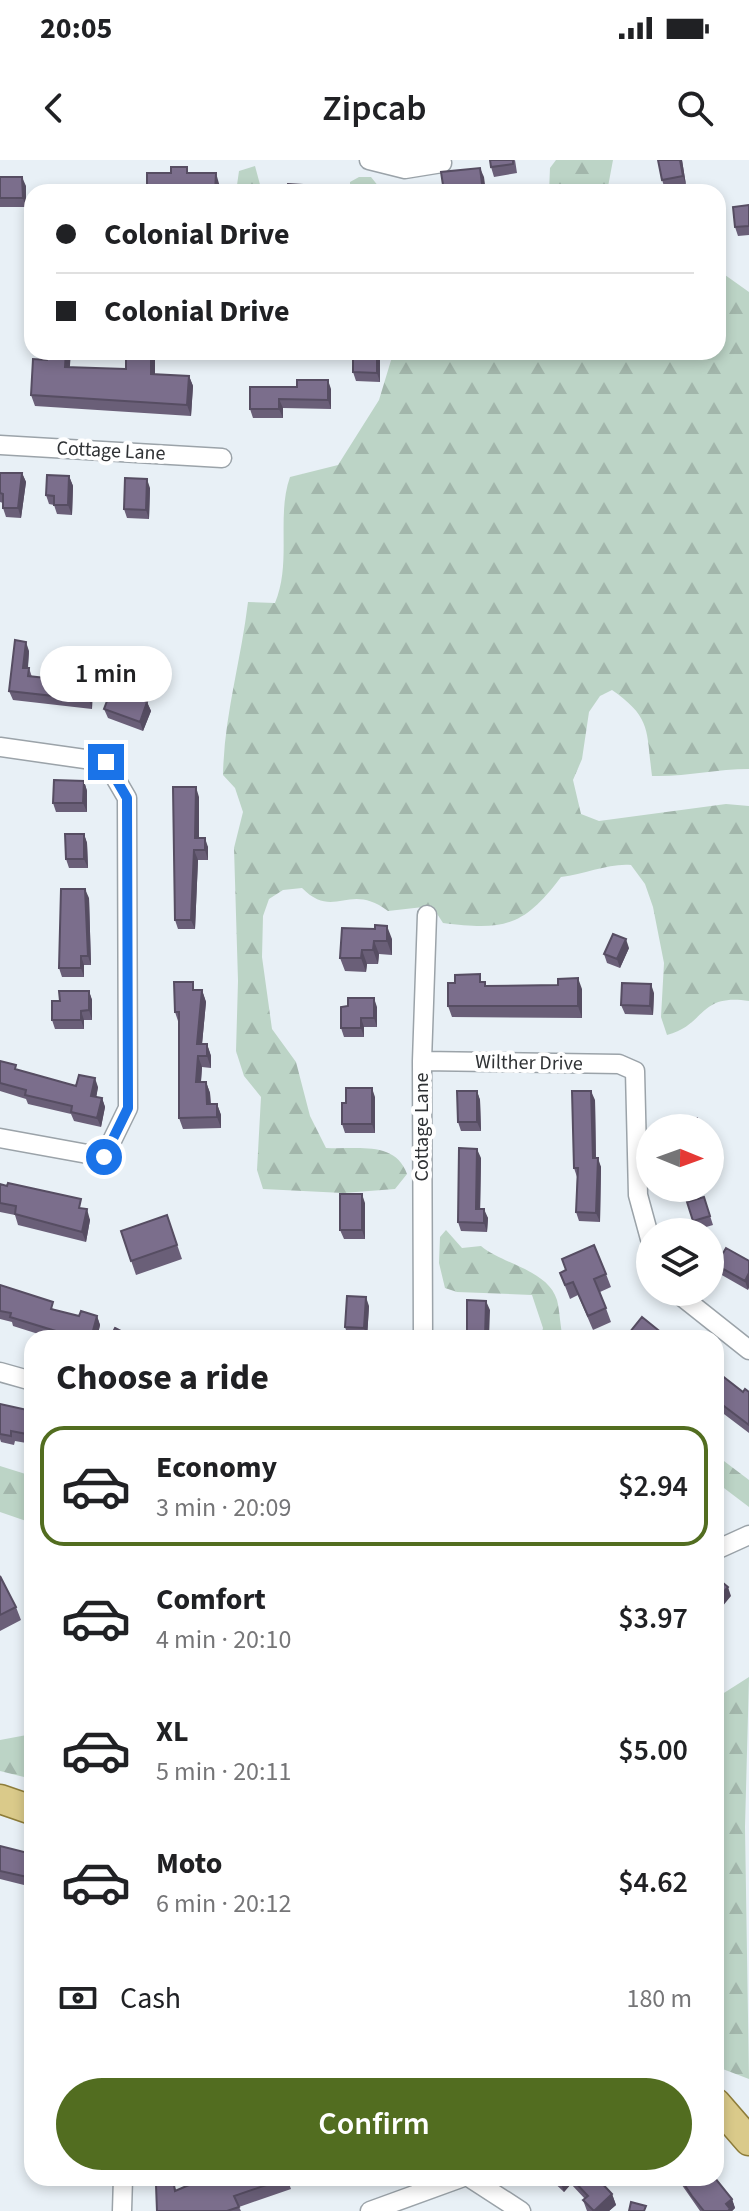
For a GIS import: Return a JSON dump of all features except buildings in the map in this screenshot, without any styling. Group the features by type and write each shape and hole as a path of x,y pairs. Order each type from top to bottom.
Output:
{"main road":[{"path":"0,1799 24,1807"},
{"path":"724,2112 749,2141"}],"street":[{"path":"369,160 405,169 442,163"},
{"name":"Cottage Lane","path":"0,445 222,458"},
{"path":"0,747 106,762 127,798 128,1092 128,1108 104,1157 0,1138"},
{"name":"Cottage Lane","path":"423,1330 422,1061 427,915"},
{"name":"Wilther Drive","path":"422,1061 619,1064 635,1071 638,1195 644,1218"},
{"path":"694,1306 724,1330"},
{"path":"724,1330 749,1350"},
{"path":"0,1372 24,1379"},
{"path":"724,1546 749,1535"},
{"path":"122,2211 123,2186"},
{"path":"370,2211 439,2186"},
{"path":"482,2186 521,2211"}],"green space":[{"path":"556,160 613,160 608,184 549,184 550,168"},
{"path":"255,166 260,184 237,184 239,171"},
{"path":"359,177 371,177 377,184 350,184"},
{"path":"726,276 749,292 749,769 652,776 647,736 641,717 612,690 600,696 589,712 582,759 573,780 581,814 599,821 726,804 749,806 749,1001 720,1002 680,1030 667,1035 661,1017 664,963 653,907 645,884 631,865 561,877 536,906 524,915 498,925 443,923 432,906 388,911 362,899 324,901 302,888 283,890 269,899 263,916 262,957 272,1029 296,1062 310,1116 326,1148 384,1151 401,1163 407,1174 395,1189 343,1193 263,1189 257,1170 261,1097 244,1076 236,1051 238,981 234,848 243,812 235,788 223,775 226,731 248,602 275,603 280,587 284,556 284,508 290,477 338,465 379,400 391,360 726,360"},
{"path":"446,1230 462,1248 481,1246 545,1282 557,1300 562,1330 543,1330 532,1295 457,1292 445,1288 439,1263 440,1237"},
{"path":"724,1461 749,1480 749,1507 724,1488"},
{"path":"0,1466 24,1474 24,1520 0,1512"},
{"path":"749,1677 745,1827 749,2079 724,2070 724,1693"},
{"path":"24,1736 24,1777 0,1771 0,1740"}],"route":[{"path":"104,1157 128,1108 127,798 106,762"}]}
